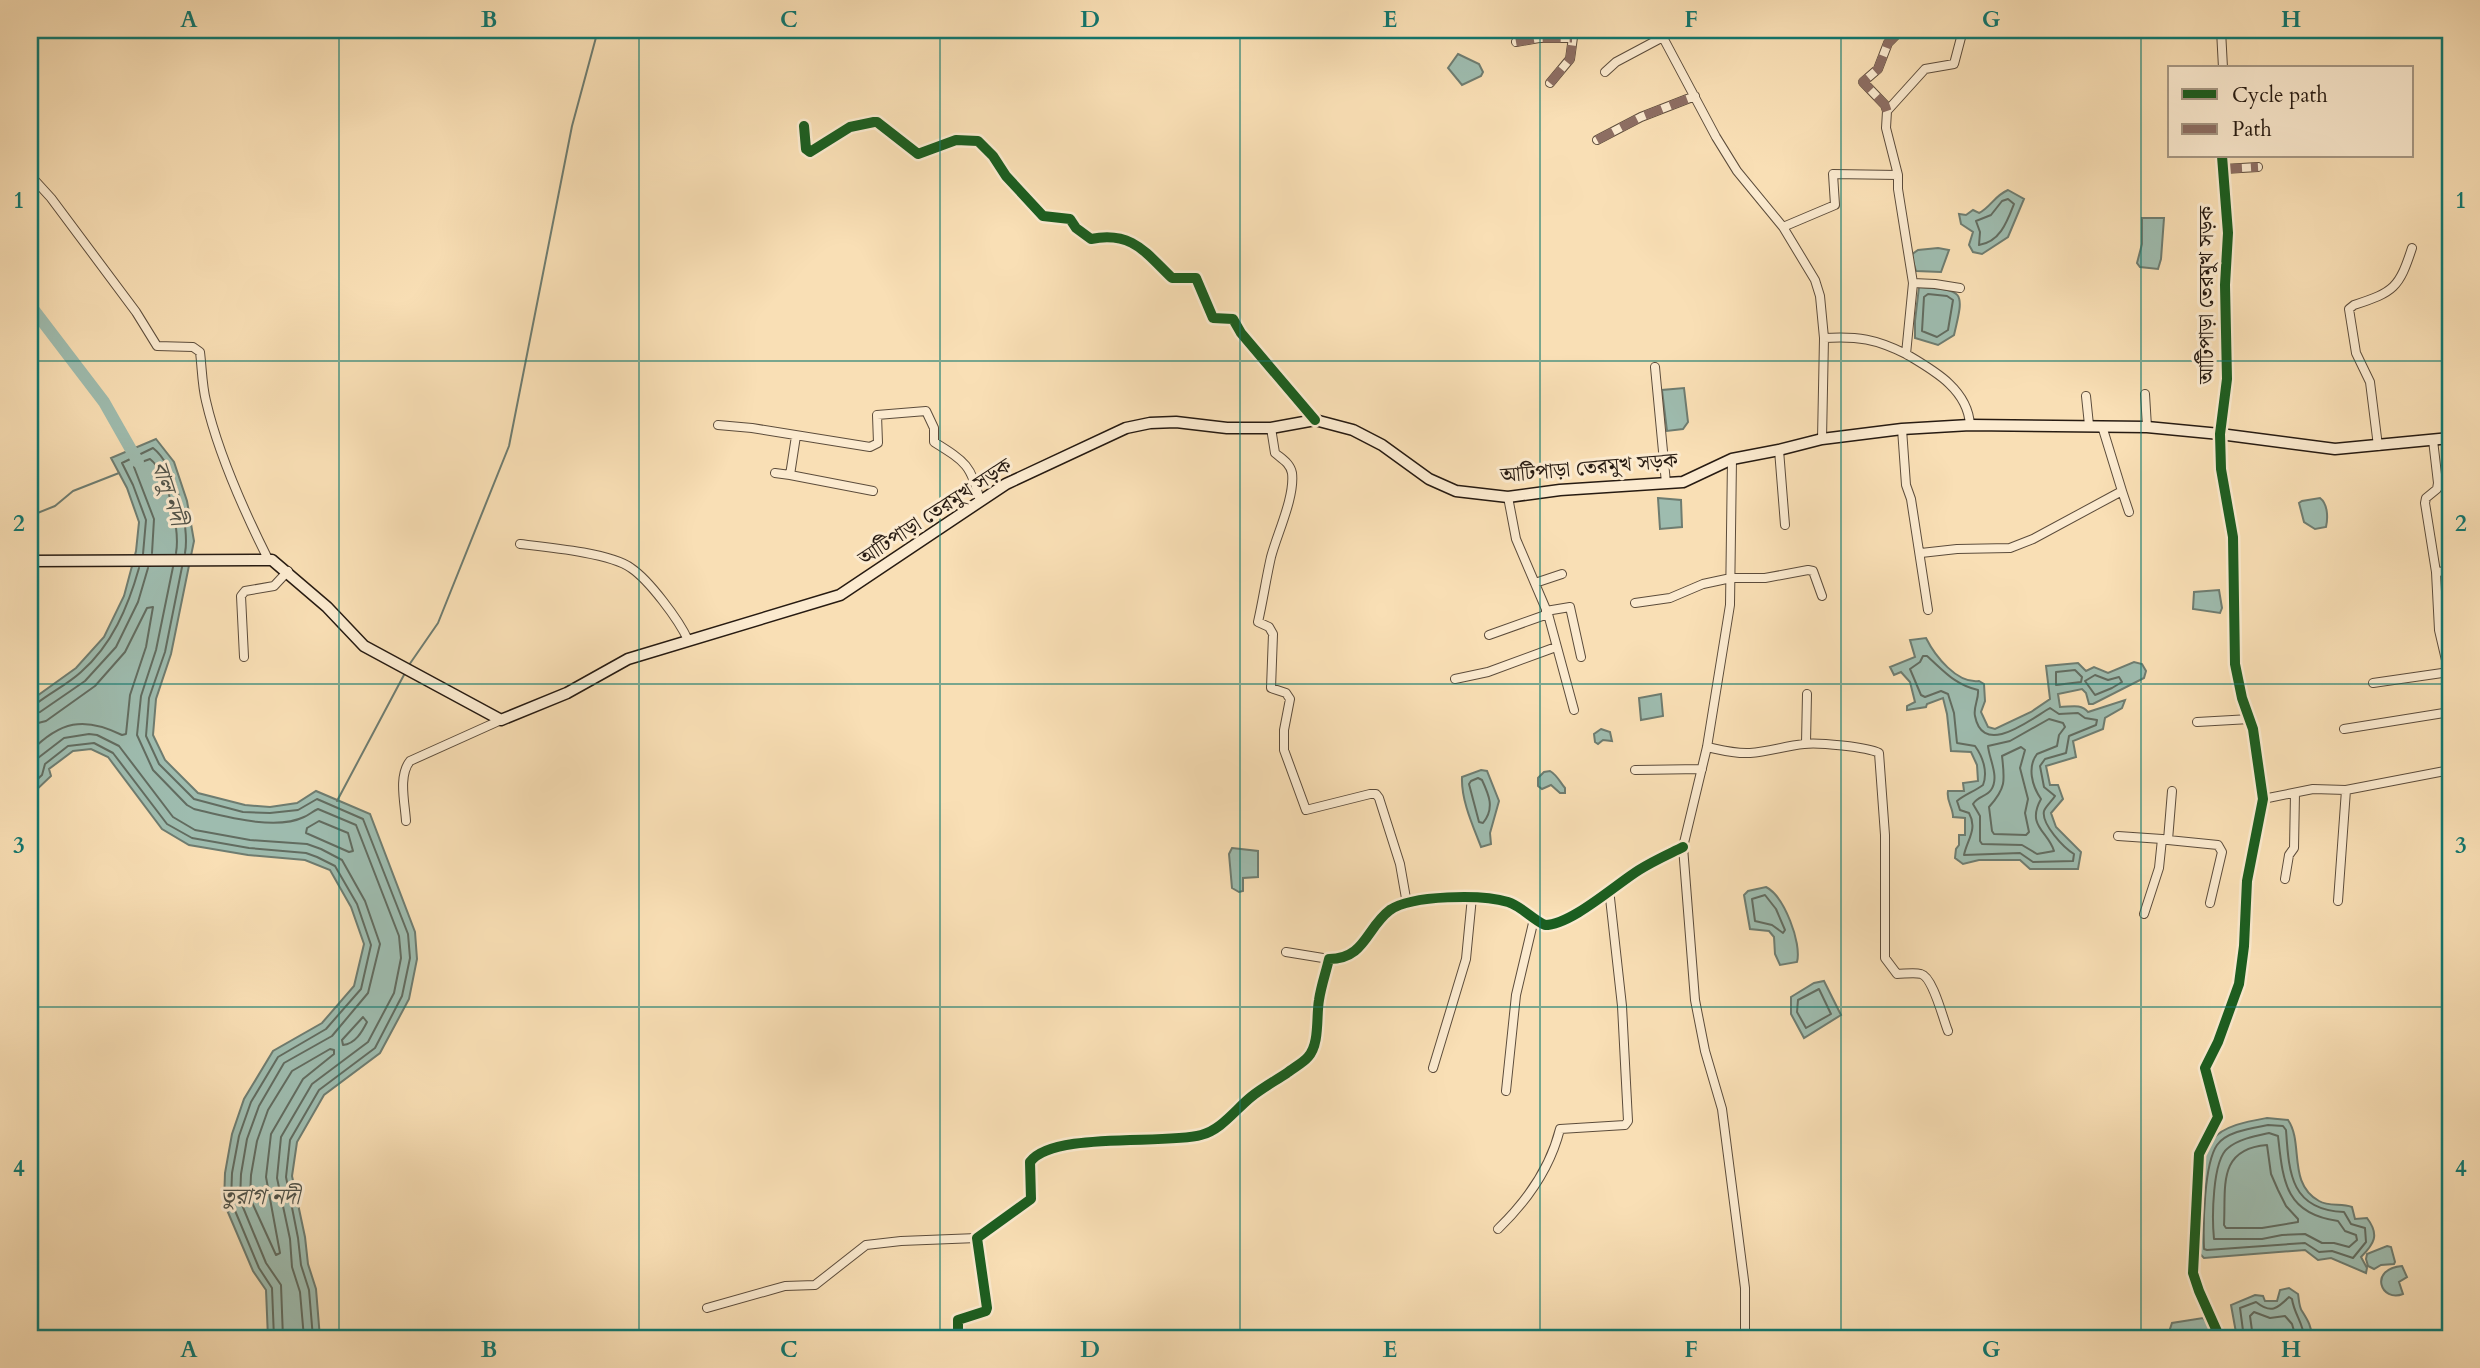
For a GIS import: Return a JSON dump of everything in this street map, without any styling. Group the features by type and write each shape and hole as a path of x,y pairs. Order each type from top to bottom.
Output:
{"main road":[{"name":"আটিপাড়া তেরমুখ সড়ক","path":"501,720 567,694 628,659 840,594 1006,484 1126,428 1150,423 1271,428 1315,420 1353,430 1382,445 1429,478 1456,491 1507,496 1683,482 1732,458 1822,439 1902,429 1970,425 2147,427 2335,449 2450,438"},
{"path":"30,561 268,559 288,571 370,650 501,720"}],"street":[{"path":"1901,30 1888,43 1878,69 1863,82 1885,105 1886,128 1898,175 1913,283 1906,354"},
{"path":"1887,111 1925,69 1954,64 1963,30"},
{"path":"2221,30 2224,66"},
{"path":"1605,72 1661,33 1737,172 1783,227 1815,280 1820,296 1824,338 1822,439"},
{"path":"1516,42 1573,34 1570,59 1550,83"},
{"path":"1597,140 1641,117 1695,96"},
{"path":"804,125 806,149 810,152 850,127 874,122 918,154 957,140 978,141 1043,216 1070,219 1076,228 1091,239 1122,237 1145,253 1172,278 1196,278 1213,318 1233,319 1241,333 1315,420"},
{"name":"আটিপাড়া তেরমুখ সড়ক","path":"2220,434 2227,379 2225,309 2228,233 2222,158"},
{"path":"2224,169 2258,167"},
{"path":"1783,227 1835,205 1833,174 1898,175"},
{"path":"30,175 51,198 114,282 158,346 193,347 200,352 205,400 232,477 268,559"},
{"path":"2378,446 2370,382 2356,353 2349,309 2393,290 2402,278 2412,248"},
{"path":"1913,283 1960,288"},
{"path":"1824,338 1851,336 1879,341 1906,354 1934,371 1962,398 1970,425"},
{"path":"1655,367 1666,483"},
{"path":"2145,394 2147,427"},
{"path":"2085,396 2089,425"},
{"path":"718,425 874,446 878,443 877,415 926,411 934,428 934,442 966,464 974,476 980,502"},
{"path":"2102,426 2129,512"},
{"path":"1271,428 1275,453 1286,461 1292,477 1258,622 1269,627 1273,634 1272,688 1286,693 1290,699 1284,730 1284,750 1306,810 1370,794 1379,797 1400,864 1407,904"},
{"path":"1902,429 1906,485 1921,553 1928,610"},
{"path":"2220,434 2221,469 2233,537 2235,664 2242,698 2256,741 2263,799 2247,881 2239,984 2218,1042 2205,1068 2218,1117 2199,1154 2193,1273 2220,1338"},
{"path":"790,475 796,436"},
{"path":"2433,440 2437,489 2426,498 2425,503 2436,572 2439,630 2450,677"},
{"path":"1779,450 1784,525"},
{"path":"1732,458 1731,578 1722,657 1707,747 1683,847 1695,1000 1705,1051 1722,1109 1745,1288 1745,1338"},
{"path":"775,473 873,491"},
{"path":"1921,553 2010,548 2033,539 2122,491"},
{"path":"1507,496 1517,539 1547,613 1574,710"},
{"path":"520,544 570,550 630,567 658,596 688,640"},
{"path":"1635,603 1670,598 1703,584 1731,578 1765,578 1808,570 1813,571 1822,596"},
{"path":"244,657 241,596 245,591 274,586 288,571"},
{"path":"2436,572 2450,571"},
{"path":"1535,583 1562,574"},
{"path":"1489,635 1570,607 1581,657"},
{"path":"1455,679 1488,672 1556,647"},
{"path":"2373,683 2449,672"},
{"path":"1806,743 1807,694"},
{"path":"2344,729 2450,712"},
{"path":"2197,722 2250,719"},
{"path":"407,821 404,776 405,767 410,761 501,720"},
{"path":"1707,747 1731,753 1749,753 1806,743 1879,753 1885,835 1885,957 1897,974 1926,976 1934,989 1948,1031"},
{"path":"1635,771 1702,769"},
{"path":"2263,799 2313,789 2346,790 2450,770"},
{"path":"2338,901 2346,790"},
{"path":"2144,914 2159,868 2172,791"},
{"path":"2284,879 2288,855 2294,848 2295,793"},
{"path":"2118,836 2218,845 2222,852 2210,903"},
{"path":"1286,952 1341,959 1352,955 1388,912 1407,904 1458,896 1508,902 1545,925 1558,923 1609,889 1683,847"},
{"path":"1498,1229 1509,1219 1546,1170 1560,1129 1625,1125 1628,1121 1622,1006 1609,889"},
{"path":"1433,1068 1466,959 1472,897"},
{"path":"1506,1091 1516,995 1534,919"},
{"path":"707,1308 785,1286 815,1285 866,1245 978,1238 1031,1199 1030,1162 1045,1152 1108,1140 1201,1135 1214,1129 1252,1096 1308,1058 1314,1046 1319,999 1329,959"},
{"path":"958,1338 958,1320 986,1311 987,1308 978,1238"}],"water":[{"path":"1458,54 1479,64 1483,72 1481,76 1462,85 1448,68"},
{"path":"2008,190 2024,199 2008,237 1982,254 1973,252 1969,245 1973,232 1961,224 1959,214 1966,215 1973,210 1979,213"},
{"path":"2142,218 2164,218 2158,269 2140,267 2137,263 2142,244"},
{"path":"1918,250 1949,250 1941,272 1916,271 1911,255"},
{"path":"1919,287 1945,289 1958,295 1960,301 1954,335 1938,345 1915,338"},
{"path":"1684,388 1688,422 1683,429 1667,431 1662,390"},
{"name":"তুরাগ নদী","path":"156,439 174,462 187,501 194,541 171,654 156,699 153,735 165,760 198,793 245,805 270,807 297,803 316,791 370,814 415,932 417,959 409,999 380,1053 324,1095 297,1142 292,1176 308,1264 316,1289 320,1338 268,1338 266,1290 253,1271 224,1203 225,1173 232,1134 244,1099 273,1051 322,1023 354,986 364,944 351,907 330,870 305,860 248,855 189,845 162,829 108,757 91,749 73,751 49,769 51,776 30,796 30,701 76,668 104,637 124,596 136,551 139,522 127,488 111,458"},
{"path":"1658,498 1681,500 1682,527 1660,529"},
{"path":"2320,498 2326,507 2327,523 2326,527 2315,529 2304,522 2299,503"},
{"path":"2219,590 2222,608 2220,613 2193,609 2194,592"},
{"path":"1926,638 1935,653 1955,673 1984,684 1985,701 1981,712 1988,727 1995,729 2031,712 2050,699 2046,666 2078,663 2086,671 2094,667 2108,673 2134,662 2142,664 2146,671 2144,678 2093,704 2089,704 2082,689 2058,694 2060,707 2079,706 2088,712 2125,700 2122,708 2105,718 2103,729 2073,741 2076,757 2046,766 2050,785 2058,785 2063,799 2051,813 2056,827 2081,852 2078,869 2030,869 2020,860 1979,860 1963,864 1955,858 1959,835 1965,835 1965,818 1953,817 1948,791 1964,791 1963,783 1978,781 1977,765 1971,752 1951,751 1943,698 1927,704 1926,707 1907,710 1907,706 1915,702 1910,682 1901,672 1894,675 1890,667 1915,657 1910,640"},
{"path":"1661,694 1663,716 1641,720 1639,698"},
{"path":"1601,729 1610,732 1612,741 1603,740 1598,744 1595,742 1594,734"},
{"path":"1481,770 1487,771 1499,801 1490,833 1491,844 1481,847 1465,804 1462,777"},
{"path":"1550,771 1565,788 1565,793 1560,793 1551,785 1542,789 1538,786 1538,778 1544,772"},
{"path":"1232,848 1258,851 1258,877 1243,878 1243,891 1239,892 1232,888 1229,854"},
{"path":"1766,887 1779,900 1790,921 1797,944 1797,962 1780,965 1775,954 1774,937 1769,931 1750,929 1744,895 1748,891"},
{"path":"1824,981 1841,1015 1804,1038 1791,1014 1791,997 1814,983"},
{"path":"2267,1118 2288,1120 2293,1129 2299,1174 2309,1193 2323,1203 2352,1207 2355,1219 2367,1218 2371,1224 2374,1239 2361,1257 2367,1268 2366,1273 2331,1258 2318,1260 2305,1250 2204,1258 2197,1251 2199,1178 2206,1150 2212,1140 2223,1131"},
{"path":"2391,1247 2394,1264 2381,1265 2374,1269 2368,1266 2367,1254"},
{"path":"2402,1266 2407,1277 2399,1282 2403,1294 2389,1294 2384,1290 2382,1279 2391,1268"},
{"path":"2289,1288 2298,1294 2300,1307 2308,1320 2311,1338 2237,1338 2231,1305 2255,1295 2263,1296 2265,1301 2277,1301 2280,1290"},
{"path":"2203,1318 2217,1338 2167,1338 2172,1323"}],"waterway":[{"path":"409,665 438,623 509,446 572,126 598,30"},
{"name":"বালু নদী","path":"30,305 104,402 138,462"},
{"path":"30,516 55,506 73,491 119,473"},
{"path":"337,801 405,673"}],"marked path":[{"path":"1550,83 1570,59 1574,30"},
{"path":"1887,111 1885,105 1863,82 1878,69 1888,43 1901,30"},
{"path":"1516,42 1539,38 1572,38"},
{"path":"1597,140 1641,117 1695,96"},
{"path":"2224,169 2258,167"}],"cycle path":[{"path":"804,126 806,149 810,152 850,127 874,122 918,154 956,140 978,141 1043,216 1070,219 1076,228 1091,239 1105,237 1128,241 1145,252 1172,278 1196,278 1213,318 1233,319 1241,333 1315,420"},
{"path":"2220,1338 2193,1273 2199,1154 2218,1117 2205,1068 2218,1042 2239,984 2247,881 2263,799 2253,729 2242,698 2235,664 2233,537 2221,469 2220,434 2227,379 2225,285 2228,233 2222,158"},
{"path":"958,1338 958,1320 986,1311 987,1308 977,1238 1031,1199 1030,1162 1042,1152 1061,1146 1084,1142 1184,1138 1215,1129 1255,1094 1312,1052 1319,1000 1329,959 1341,958 1358,948 1390,910 1414,901 1447,897 1496,899 1513,904 1545,925 1556,923 1580,912 1644,867 1683,847"}]}
